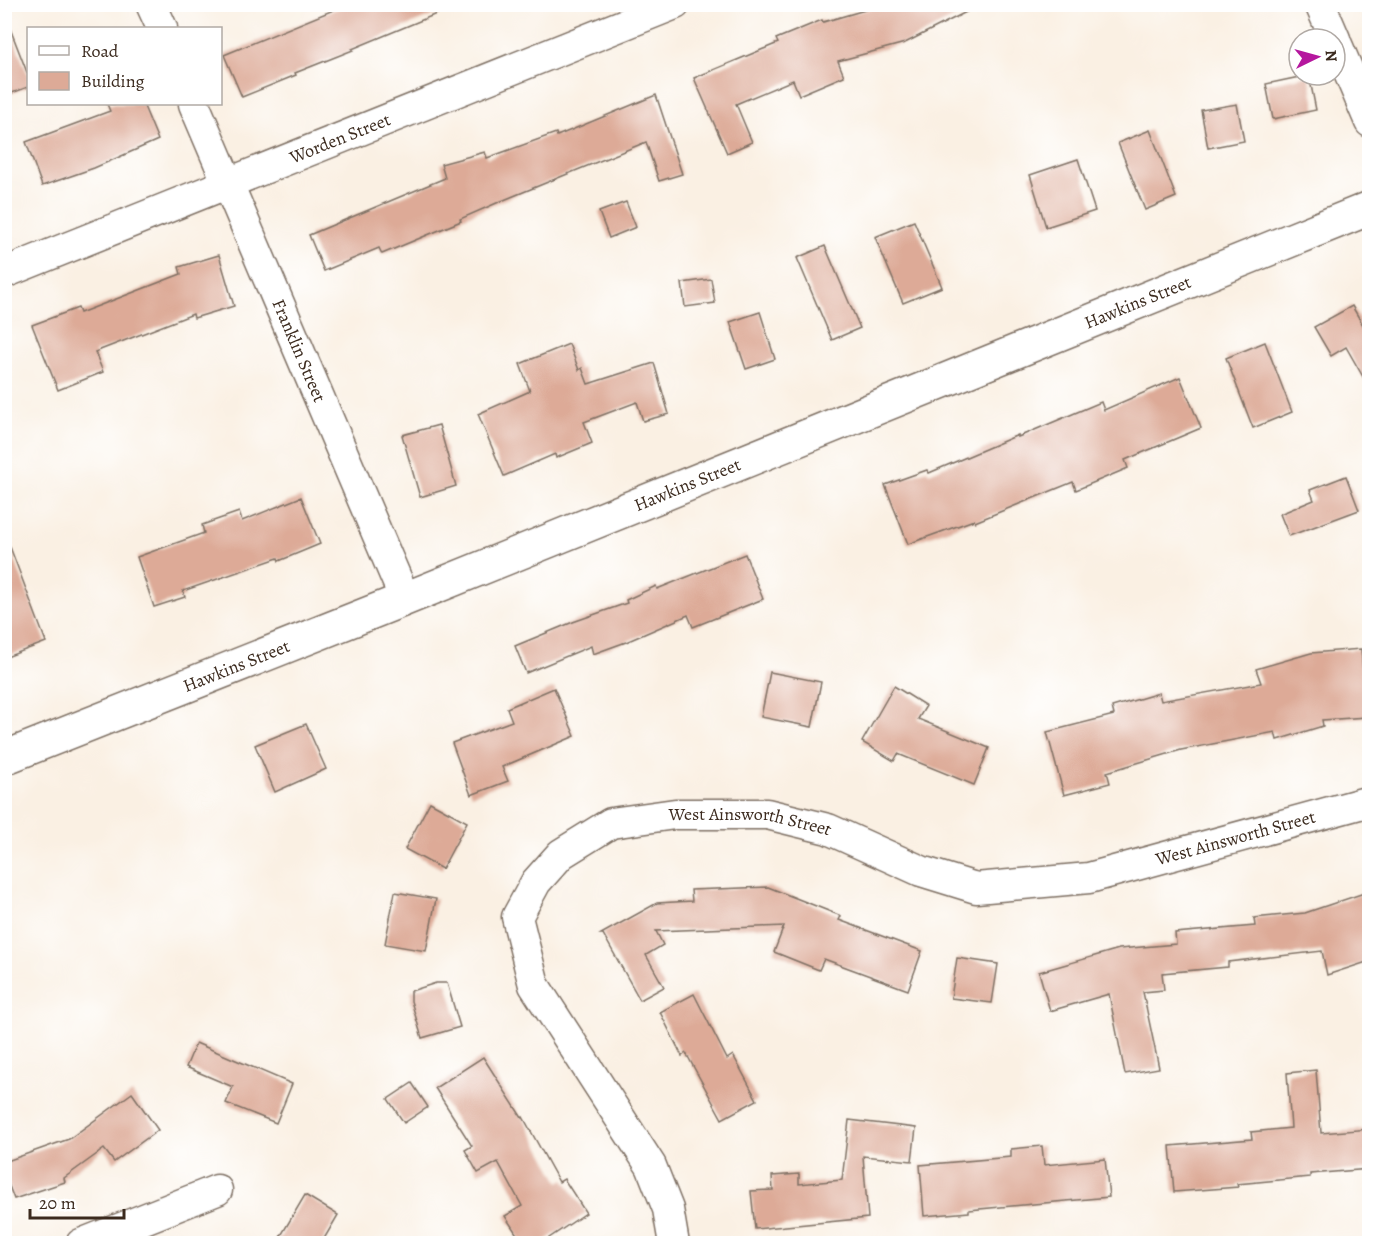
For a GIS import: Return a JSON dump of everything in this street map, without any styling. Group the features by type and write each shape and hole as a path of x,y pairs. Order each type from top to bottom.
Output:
{"street":[{"path":"151,4 162,27"},
{"name":"Worden Street","path":"4,273 675,4"},
{"path":"1320,4 1330,27"},
{"path":"1347,68 1370,122"},
{"name":"Franklin Street","path":"194,105 405,599"},
{"name":"Hawkins Street","path":"4,758 405,599 1370,208"},
{"name":"West Ainsworth Street","path":"674,1244 668,1209 651,1166 534,985 517,917 536,882 561,854 611,823 675,814 766,814 828,829 921,871 976,888 1089,878 1370,801"},
{"path":"81,1244 217,1190"}],"building":[{"path":"348,4 458,5 242,97 224,55"},
{"path":"886,4 982,4 905,43 838,61 844,76 799,95 793,80 736,104 752,142 727,153 694,78 778,43 776,39 822,20 823,22"},
{"path":"6,18 27,72 27,87 4,96 4,19"},
{"path":"1287,80 1287,87 1311,87 1316,110 1273,119 1266,84"},
{"path":"656,95 682,174 659,181 646,142 499,202 460,219 461,221 382,254 379,248 324,271 309,235 445,178 441,164 485,152 487,158 556,133 557,136"},
{"path":"1237,104 1244,141 1208,148 1201,110"},
{"path":"107,105 143,105 158,140 94,168 42,186 26,142 110,111"},
{"path":"1150,130 1176,197 1145,210 1118,143"},
{"path":"1078,159 1095,211 1046,227 1030,175"},
{"path":"626,202 636,227 609,238 599,212"},
{"path":"914,221 942,287 903,303 875,237"},
{"path":"825,246 860,328 832,340 797,258"},
{"path":"219,255 234,306 194,318 193,314 95,352 103,372 58,390 32,325 78,308 80,313 181,274 179,267"},
{"path":"711,279 715,303 685,307 682,283"},
{"path":"1352,306 1370,337 1370,389 1346,347 1331,356 1314,327"},
{"path":"760,312 775,359 746,369 730,322"},
{"path":"1265,342 1292,412 1253,428 1226,358"},
{"path":"569,344 579,370 582,368 588,384 654,363 669,414 643,421 637,402 584,422 592,443 556,458 555,454 504,476 478,414 530,391 520,364"},
{"path":"1180,377 1201,428 1125,460 1128,468 1076,490 1073,482 975,522 974,520 908,544 885,485 927,470 929,473 1101,402 1104,410"},
{"path":"439,425 456,486 420,497 402,435"},
{"path":"1346,476 1359,510 1289,536 1280,514 1314,500 1310,490"},
{"path":"301,497 320,544 279,561 278,558 183,591 185,597 154,607 137,557 204,533 202,525 239,512 242,521"},
{"path":"4,539 7,539 46,642 4,658"},
{"path":"745,554 763,599 693,627 688,615 593,654 591,646 526,673 515,646 627,603 626,600 656,586 657,589"},
{"path":"1361,649 1367,717 1322,720 1323,726 1277,740 1275,732 1181,750 1107,772 1110,783 1064,795 1047,732 1114,715 1112,707 1159,693 1161,701 1261,683 1256,669 1311,653"},
{"path":"770,672 821,682 812,727 761,717"},
{"path":"894,686 926,706 918,719 989,748 974,785 898,754 894,761 862,742"},
{"path":"554,688 575,736 502,767 508,781 471,795 452,743 512,721 507,708"},
{"path":"306,724 326,769 275,792 255,745"},
{"path":"430,802 467,822 442,869 405,849"},
{"path":"768,887 841,916 839,920 922,951 908,990 824,959 819,970 774,952 784,926 656,931 663,945 646,955 664,987 640,1000 601,934 657,903 692,901 691,890"},
{"path":"1370,891 1370,961 1327,975 1322,951 1228,962 1228,967 1162,973 1164,990 1143,992 1159,1068 1125,1074 1109,994 1050,1011 1039,972 1119,949 1176,944 1175,933 1255,926 1254,918 1305,913"},
{"path":"395,892 436,899 426,951 385,944"},
{"path":"957,958 998,964 992,1003 951,998"},
{"path":"436,983 447,983 460,1027 422,1038 411,1001 411,991"},
{"path":"694,994 727,1059 733,1055 757,1100 722,1119 686,1053 682,1056 660,1012"},
{"path":"196,1043 292,1084 276,1123 226,1103 233,1087 186,1067"},
{"path":"483,1057 523,1117 559,1182 564,1179 586,1213 540,1244 523,1244 505,1216 522,1206 498,1162 478,1173 465,1150 472,1146 435,1088"},
{"path":"1316,1070 1321,1133 1370,1129 1370,1169 1237,1184 1238,1187 1174,1192 1170,1146 1252,1139 1251,1132 1291,1128 1287,1073"},
{"path":"412,1083 428,1107 404,1123 388,1099"},
{"path":"132,1093 158,1130 114,1162 104,1149 64,1178 65,1182 14,1199 4,1173 4,1162 69,1139"},
{"path":"849,1120 916,1128 912,1161 863,1156 868,1218 755,1229 751,1191 773,1190 772,1176 799,1174 799,1184 842,1180"},
{"path":"1042,1146 1044,1165 1105,1159 1109,1197 924,1216 920,1165 1011,1157 1011,1149"},
{"path":"305,1195 338,1215 321,1244 276,1244"}]}
